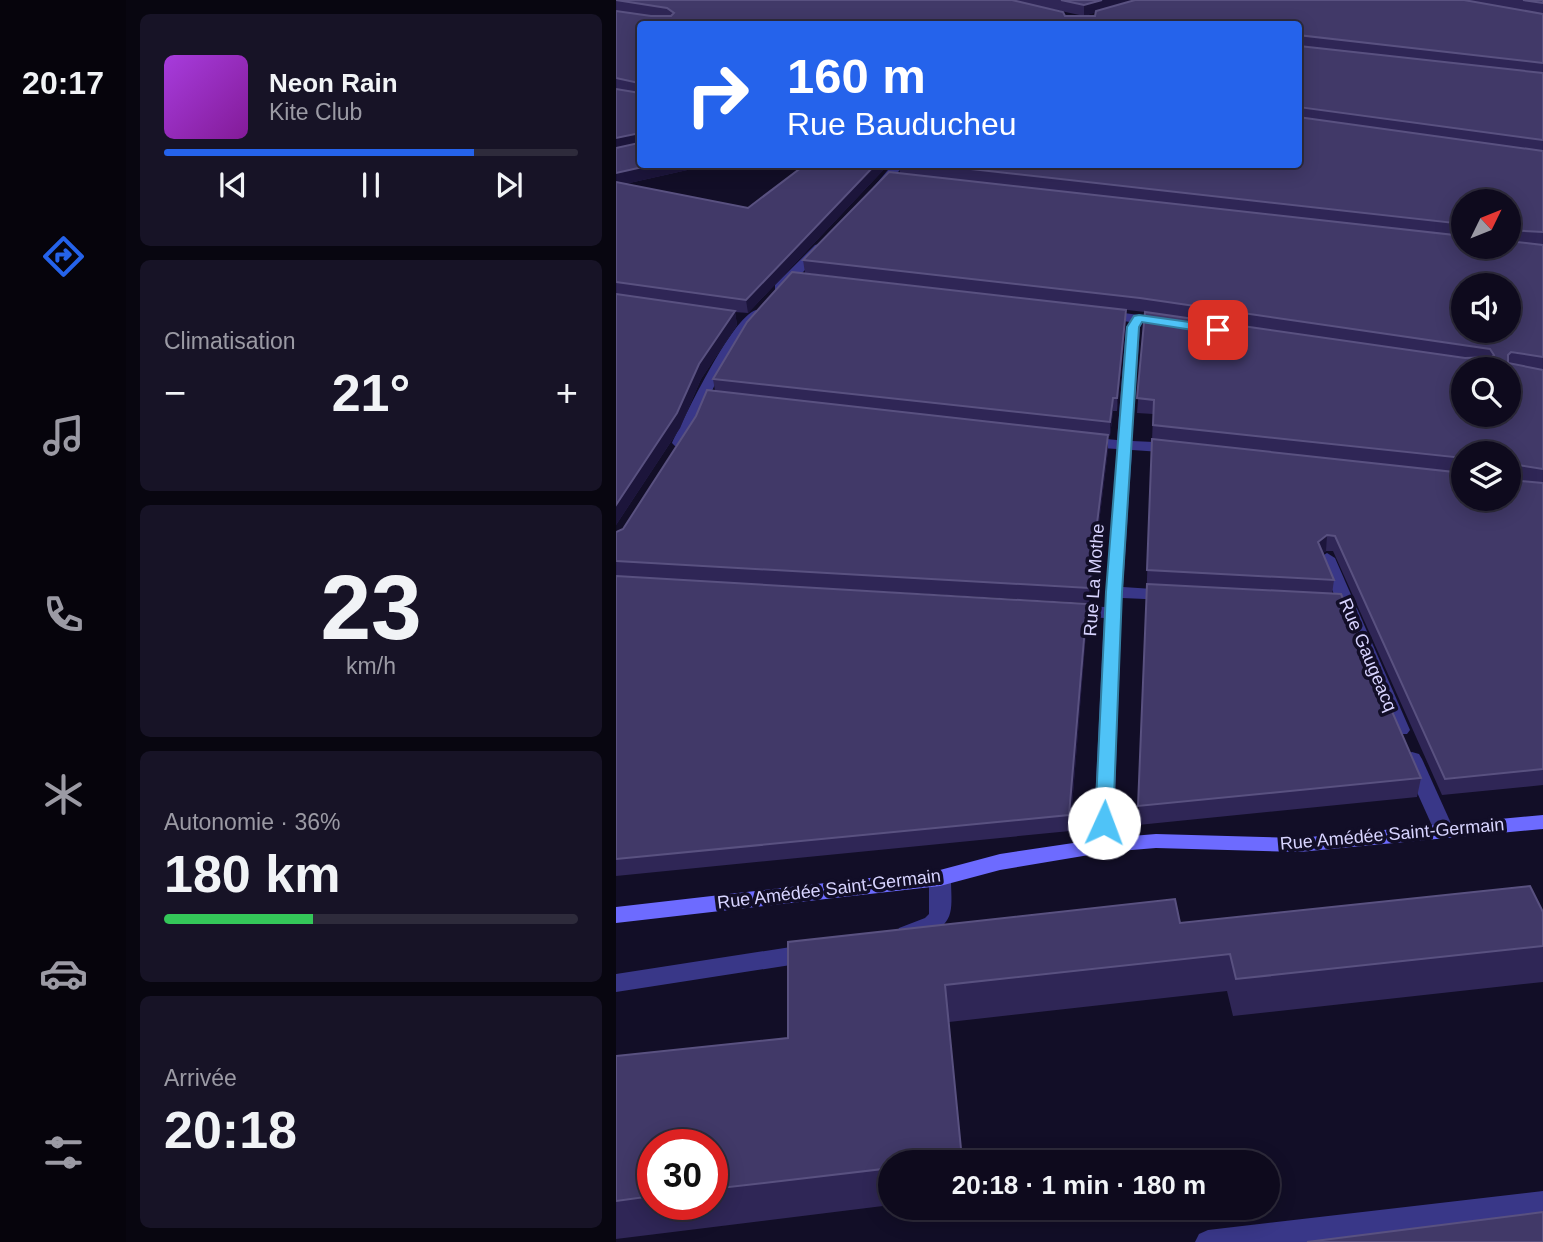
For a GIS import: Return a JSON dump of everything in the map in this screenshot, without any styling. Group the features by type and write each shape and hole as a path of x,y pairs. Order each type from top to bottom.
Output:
{"street":[{"path":"866,201 896,168"},
{"path":"887,178 906,180"},
{"path":"674,452 689,429 702,397 742,331 745,319 796,278 828,240"},
{"path":"1084,312 1180,324"},
{"name":"Rue La Mothe","path":"1107,845 1104,823 1114,592 1133,327 1139,318"},
{"path":"702,397 720,398"},
{"path":"1074,440 1185,449"},
{"name":"Rue Gaugeacq","path":"1327,558 1340,605 1444,830"},
{"path":"1114,592 1182,596"},
{"path":"1044,609 1113,613"},
{"name":"Rue Amédée Saint-Germain","path":"616,915 940,878 1000,862 1107,845 1156,841 1299,845 1444,830 1541,826"},
{"path":"890,939 922,930 940,916 940,878"},
{"path":"616,983 832,949"},
{"path":"1208,1242 1543,1202"}],"building":[{"path":"616,0 1012,0 1063,12 1065,16 1095,16 1096,11 1135,0 1464,0 1543,14 1543,63 1302,35 1302,21 637,21 637,83 616,78 616,11 671,16 674,13 667,8"},
{"path":"1061,0 1102,0 1084,5"},
{"path":"1302,46 1543,73 1543,140 1302,108"},
{"path":"616,89 637,92 637,134 616,138"},
{"path":"1302,118 1543,151 1543,232 1521,231 1521,189 1451,189 1451,223 962,168 1302,168"},
{"path":"637,143 638,168 616,173 616,148"},
{"path":"801,168 872,168 746,300 616,282 616,182 748,208"},
{"path":"889,172 1451,235 1451,259 1521,259 1521,242 1543,245 1543,357 1511,352 1508,357 1492,357 1494,355 1490,349 1140,298 803,260"},
{"path":"792,272 1126,310 1117,398 1113,398 1110,422 713,379 747,322"},
{"path":"616,294 735,311 699,364 677,413 616,505"},
{"path":"1145,312 1458,357 1451,357 1451,427 1521,427 1521,366 1543,370 1543,469 1521,466 1521,441 1451,441 1451,457 1153,425 1154,400 1137,398"},
{"path":"707,390 1108,435 1089,588 616,561 616,532 623,529 696,416"},
{"path":"1152,439 1451,472 1451,511 1521,511 1521,481 1543,483 1543,769 1445,779 1335,536 1327,535 1318,542 1334,580 1147,570"},
{"path":"616,576 1087,604 1069,815 616,859"},
{"path":"1147,584 1341,594 1421,778 1138,806"},
{"path":"1530,886 1543,912 1543,946 1236,979 1230,954 945,985 961,1150 878,1150 878,1170 728,1187 728,1129 637,1129 637,1198 616,1201 616,1056 788,1038 788,942 1175,899 1180,923"},
{"path":"1543,1212 1543,1242 1307,1242"}],"route":[{"path":"1104,823 1114,592 1133,327 1139,318 1218,330"}]}
